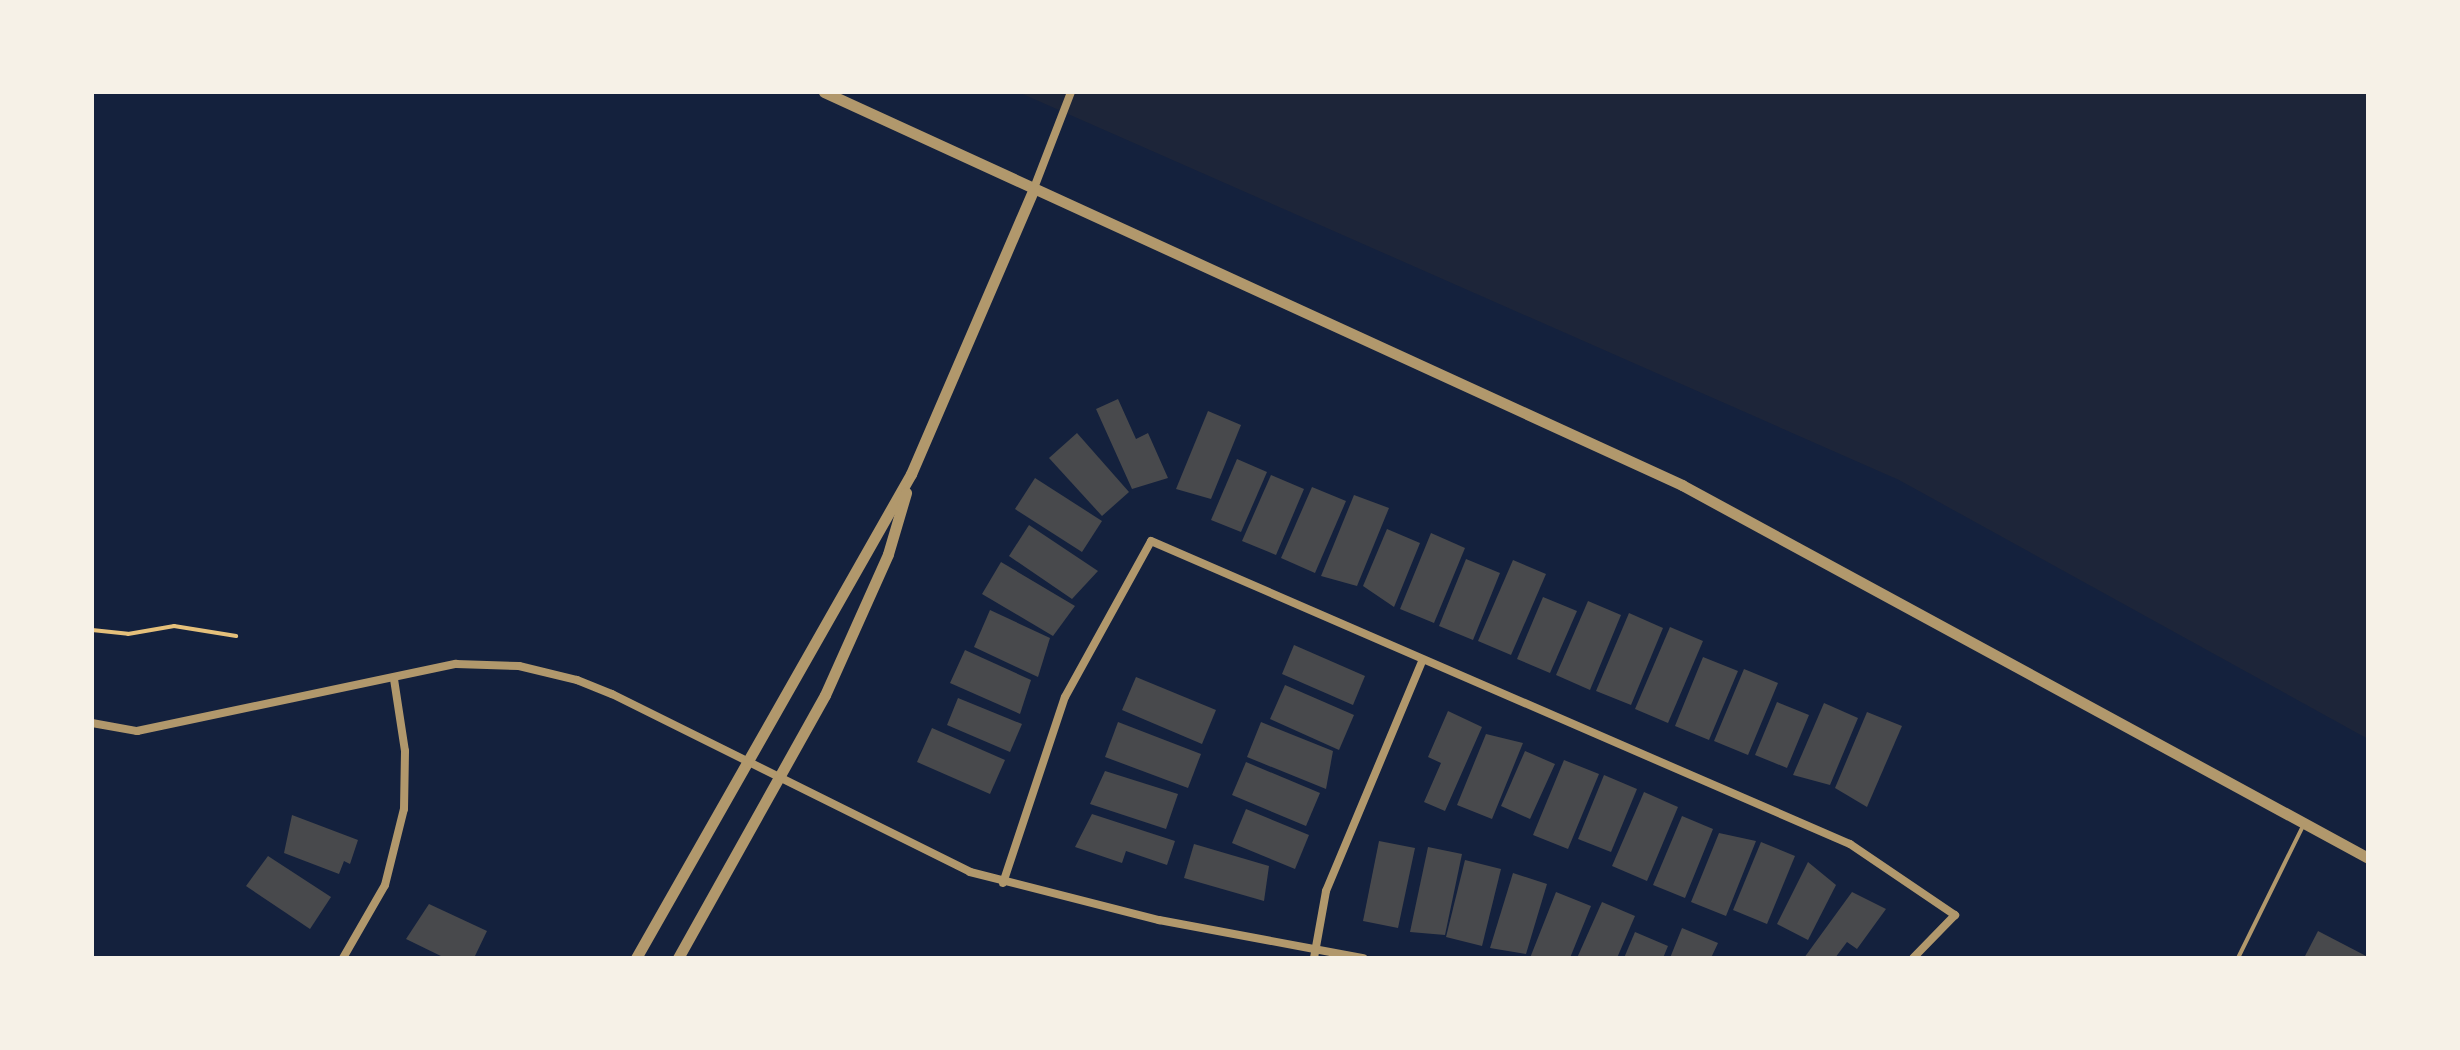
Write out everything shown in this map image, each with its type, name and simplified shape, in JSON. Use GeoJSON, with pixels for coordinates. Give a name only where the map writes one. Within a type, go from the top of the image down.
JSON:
{"type":"FeatureCollection","features":[{"type":"Feature","properties":{"kind":"street"},"geometry":{"type":"LineString","coordinates":[[824,92],[1682,485],[2368,858]]}},
{"type":"Feature","properties":{"kind":"street"},"geometry":{"type":"LineString","coordinates":[[636,958],[911,474],[1034,188],[1071,92]]}},
{"type":"Feature","properties":{"kind":"street"},"geometry":{"type":"LineString","coordinates":[[678,958],[780,780],[888,554],[911,474]]}},
{"type":"Feature","properties":{"kind":"street"},"geometry":{"type":"LineString","coordinates":[[1003,883],[1065,697],[1151,541],[1850,844],[1955,915],[1913,958]]}},
{"type":"Feature","properties":{"kind":"street"},"geometry":{"type":"LineString","coordinates":[[1314,954],[1326,891],[1422,661]]}},
{"type":"Feature","properties":{"kind":"street"},"geometry":{"type":"LineString","coordinates":[[92,723],[137,731],[456,664],[519,666],[565,677],[1003,883],[1314,954],[1363,958]]}},
{"type":"Feature","properties":{"kind":"street"},"geometry":{"type":"LineString","coordinates":[[343,958],[385,885],[400,835],[405,751],[394,679]]}},
{"type":"Feature","properties":{"kind":"lane"},"geometry":{"type":"LineString","coordinates":[[2238,958],[2304,824]]}},
{"type":"Feature","properties":{"kind":"path"},"geometry":{"type":"LineString","coordinates":[[92,630],[128,634],[174,626],[236,636]]}},
{"type":"Feature","properties":{"kind":"shaded area"},"geometry":{"type":"Polygon","coordinates":[[[1018,92],[2368,92],[2368,739],[1899,480],[1018,92]]]}},
{"type":"Feature","properties":{"kind":"building"},"geometry":{"type":"Polygon","coordinates":[[[1118,399],[1136,439],[1148,433],[1168,478],[1132,489],[1096,409],[1118,399]]]}},
{"type":"Feature","properties":{"kind":"building"},"geometry":{"type":"Polygon","coordinates":[[[1208,411],[1241,425],[1211,499],[1176,489],[1208,411]]]}},
{"type":"Feature","properties":{"kind":"building"},"geometry":{"type":"Polygon","coordinates":[[[1077,433],[1129,492],[1102,516],[1049,458],[1077,433]]]}},
{"type":"Feature","properties":{"kind":"building"},"geometry":{"type":"Polygon","coordinates":[[[1237,459],[1267,472],[1241,532],[1211,520],[1237,459]]]}},
{"type":"Feature","properties":{"kind":"building"},"geometry":{"type":"Polygon","coordinates":[[[1271,475],[1304,489],[1276,555],[1242,541],[1271,475]]]}},
{"type":"Feature","properties":{"kind":"building"},"geometry":{"type":"Polygon","coordinates":[[[1035,478],[1102,521],[1082,552],[1015,509],[1035,478]]]}},
{"type":"Feature","properties":{"kind":"building"},"geometry":{"type":"Polygon","coordinates":[[[1312,487],[1346,501],[1315,573],[1281,558],[1312,487]]]}},
{"type":"Feature","properties":{"kind":"building"},"geometry":{"type":"Polygon","coordinates":[[[1354,495],[1389,508],[1357,586],[1321,576],[1354,495]]]}},
{"type":"Feature","properties":{"kind":"building"},"geometry":{"type":"Polygon","coordinates":[[[1029,525],[1098,571],[1072,599],[1009,556],[1029,525]]]}},
{"type":"Feature","properties":{"kind":"building"},"geometry":{"type":"Polygon","coordinates":[[[1387,529],[1420,543],[1394,607],[1363,586],[1387,529]]]}},
{"type":"Feature","properties":{"kind":"building"},"geometry":{"type":"Polygon","coordinates":[[[1431,533],[1465,548],[1434,623],[1400,609],[1431,533]]]}},
{"type":"Feature","properties":{"kind":"building"},"geometry":{"type":"Polygon","coordinates":[[[1466,559],[1500,573],[1473,640],[1439,626],[1466,559]]]}},
{"type":"Feature","properties":{"kind":"building"},"geometry":{"type":"Polygon","coordinates":[[[1513,560],[1546,574],[1511,655],[1478,641],[1513,560]]]}},
{"type":"Feature","properties":{"kind":"building"},"geometry":{"type":"Polygon","coordinates":[[[1001,562],[1075,606],[1053,636],[982,594],[1001,562]]]}},
{"type":"Feature","properties":{"kind":"building"},"geometry":{"type":"Polygon","coordinates":[[[1543,597],[1577,611],[1550,673],[1517,659],[1543,597]]]}},
{"type":"Feature","properties":{"kind":"building"},"geometry":{"type":"Polygon","coordinates":[[[1588,601],[1621,615],[1590,690],[1556,675],[1588,601]]]}},
{"type":"Feature","properties":{"kind":"building"},"geometry":{"type":"Polygon","coordinates":[[[990,610],[1050,638],[1038,677],[974,647],[990,610]]]}},
{"type":"Feature","properties":{"kind":"building"},"geometry":{"type":"Polygon","coordinates":[[[1629,613],[1663,628],[1631,705],[1596,691],[1629,613]]]}},
{"type":"Feature","properties":{"kind":"building"},"geometry":{"type":"Polygon","coordinates":[[[1670,627],[1703,641],[1668,723],[1635,709],[1670,627]]]}},
{"type":"Feature","properties":{"kind":"building"},"geometry":{"type":"Polygon","coordinates":[[[1294,645],[1365,676],[1353,705],[1282,674],[1294,645]]]}},
{"type":"Feature","properties":{"kind":"building"},"geometry":{"type":"Polygon","coordinates":[[[965,650],[1031,680],[1020,714],[950,683],[965,650]]]}},
{"type":"Feature","properties":{"kind":"building"},"geometry":{"type":"Polygon","coordinates":[[[1703,657],[1738,671],[1709,740],[1675,726],[1703,657]]]}},
{"type":"Feature","properties":{"kind":"building"},"geometry":{"type":"Polygon","coordinates":[[[1744,669],[1778,683],[1748,755],[1714,741],[1744,669]]]}},
{"type":"Feature","properties":{"kind":"building"},"geometry":{"type":"Polygon","coordinates":[[[1136,677],[1216,710],[1202,744],[1122,710],[1136,677]]]}},
{"type":"Feature","properties":{"kind":"building"},"geometry":{"type":"Polygon","coordinates":[[[1285,685],[1354,715],[1339,750],[1270,719],[1285,685]]]}},
{"type":"Feature","properties":{"kind":"building"},"geometry":{"type":"Polygon","coordinates":[[[958,698],[1022,724],[1010,752],[947,725],[958,698]]]}},
{"type":"Feature","properties":{"kind":"building"},"geometry":{"type":"Polygon","coordinates":[[[1777,702],[1809,715],[1787,768],[1755,755],[1777,702]]]}},
{"type":"Feature","properties":{"kind":"building"},"geometry":{"type":"Polygon","coordinates":[[[1824,703],[1858,718],[1830,785],[1793,775],[1824,703]]]}},
{"type":"Feature","properties":{"kind":"building"},"geometry":{"type":"Polygon","coordinates":[[[1448,711],[1482,727],[1445,811],[1424,802],[1441,763],[1428,757],[1448,711]]]}},
{"type":"Feature","properties":{"kind":"building"},"geometry":{"type":"Polygon","coordinates":[[[1867,712],[1902,726],[1867,807],[1835,788],[1867,712]]]}},
{"type":"Feature","properties":{"kind":"building"},"geometry":{"type":"Polygon","coordinates":[[[1118,722],[1201,754],[1188,788],[1105,757],[1118,722]]]}},
{"type":"Feature","properties":{"kind":"building"},"geometry":{"type":"Polygon","coordinates":[[[1261,722],[1333,751],[1326,789],[1247,757],[1261,722]]]}},
{"type":"Feature","properties":{"kind":"building"},"geometry":{"type":"Polygon","coordinates":[[[932,728],[1005,760],[990,794],[917,762],[932,728]]]}},
{"type":"Feature","properties":{"kind":"building"},"geometry":{"type":"Polygon","coordinates":[[[1486,734],[1523,743],[1492,819],[1457,805],[1486,734]]]}},
{"type":"Feature","properties":{"kind":"building"},"geometry":{"type":"Polygon","coordinates":[[[1525,751],[1555,764],[1530,819],[1501,806],[1525,751]]]}},
{"type":"Feature","properties":{"kind":"building"},"geometry":{"type":"Polygon","coordinates":[[[1564,760],[1599,774],[1568,849],[1533,835],[1564,760]]]}},
{"type":"Feature","properties":{"kind":"building"},"geometry":{"type":"Polygon","coordinates":[[[1246,762],[1320,793],[1306,826],[1232,795],[1246,762]]]}},
{"type":"Feature","properties":{"kind":"building"},"geometry":{"type":"Polygon","coordinates":[[[1105,771],[1178,794],[1166,829],[1090,804],[1105,771]]]}},
{"type":"Feature","properties":{"kind":"building"},"geometry":{"type":"Polygon","coordinates":[[[1604,775],[1637,789],[1611,852],[1578,839],[1604,775]]]}},
{"type":"Feature","properties":{"kind":"building"},"geometry":{"type":"Polygon","coordinates":[[[1644,792],[1678,807],[1647,881],[1612,866],[1644,792]]]}},
{"type":"Feature","properties":{"kind":"building"},"geometry":{"type":"Polygon","coordinates":[[[1246,809],[1309,835],[1295,869],[1232,843],[1246,809]]]}},
{"type":"Feature","properties":{"kind":"building"},"geometry":{"type":"Polygon","coordinates":[[[1092,814],[1175,841],[1167,865],[1126,851],[1122,863],[1075,847],[1092,814]]]}},
{"type":"Feature","properties":{"kind":"building"},"geometry":{"type":"Polygon","coordinates":[[[292,815],[358,840],[350,864],[344,861],[339,874],[284,853],[292,815]]]}},
{"type":"Feature","properties":{"kind":"building"},"geometry":{"type":"Polygon","coordinates":[[[1682,816],[1713,829],[1685,898],[1653,885],[1682,816]]]}},
{"type":"Feature","properties":{"kind":"building"},"geometry":{"type":"Polygon","coordinates":[[[1719,833],[1756,841],[1726,916],[1691,902],[1719,833]]]}},
{"type":"Feature","properties":{"kind":"building"},"geometry":{"type":"Polygon","coordinates":[[[1379,841],[1415,848],[1398,928],[1363,921],[1379,841]]]}},
{"type":"Feature","properties":{"kind":"building"},"geometry":{"type":"Polygon","coordinates":[[[1761,842],[1795,856],[1767,924],[1733,910],[1761,842]]]}},
{"type":"Feature","properties":{"kind":"building"},"geometry":{"type":"Polygon","coordinates":[[[1194,844],[1269,866],[1264,901],[1184,878],[1194,844]]]}},
{"type":"Feature","properties":{"kind":"building"},"geometry":{"type":"Polygon","coordinates":[[[1428,847],[1462,854],[1445,935],[1410,932],[1428,847]]]}},
{"type":"Feature","properties":{"kind":"building"},"geometry":{"type":"Polygon","coordinates":[[[268,856],[331,897],[310,929],[246,886],[268,856]]]}},
{"type":"Feature","properties":{"kind":"building"},"geometry":{"type":"Polygon","coordinates":[[[1465,860],[1501,869],[1482,946],[1446,937],[1465,860]]]}},
{"type":"Feature","properties":{"kind":"building"},"geometry":{"type":"Polygon","coordinates":[[[1808,862],[1836,885],[1808,940],[1777,924],[1808,862]]]}},
{"type":"Feature","properties":{"kind":"building"},"geometry":{"type":"Polygon","coordinates":[[[1513,873],[1547,884],[1526,954],[1490,948],[1513,873]]]}},
{"type":"Feature","properties":{"kind":"building"},"geometry":{"type":"Polygon","coordinates":[[[1556,892],[1591,906],[1570,958],[1530,958],[1556,892]]]}},
{"type":"Feature","properties":{"kind":"building"},"geometry":{"type":"Polygon","coordinates":[[[1852,892],[1886,909],[1857,949],[1847,942],[1835,958],[1804,958],[1852,892]]]}},
{"type":"Feature","properties":{"kind":"building"},"geometry":{"type":"Polygon","coordinates":[[[1602,902],[1635,916],[1617,958],[1577,958],[1602,902]]]}},
{"type":"Feature","properties":{"kind":"building"},"geometry":{"type":"Polygon","coordinates":[[[429,904],[487,931],[474,958],[445,958],[406,939],[429,904]]]}},
{"type":"Feature","properties":{"kind":"building"},"geometry":{"type":"Polygon","coordinates":[[[1682,928],[1718,943],[1711,958],[1670,958],[1682,928]]]}},
{"type":"Feature","properties":{"kind":"building"},"geometry":{"type":"Polygon","coordinates":[[[2318,931],[2368,957],[2368,958],[2304,958],[2318,931]]]}},
{"type":"Feature","properties":{"kind":"building"},"geometry":{"type":"Polygon","coordinates":[[[1635,932],[1668,946],[1663,958],[1624,958],[1635,932]]]}}]}
